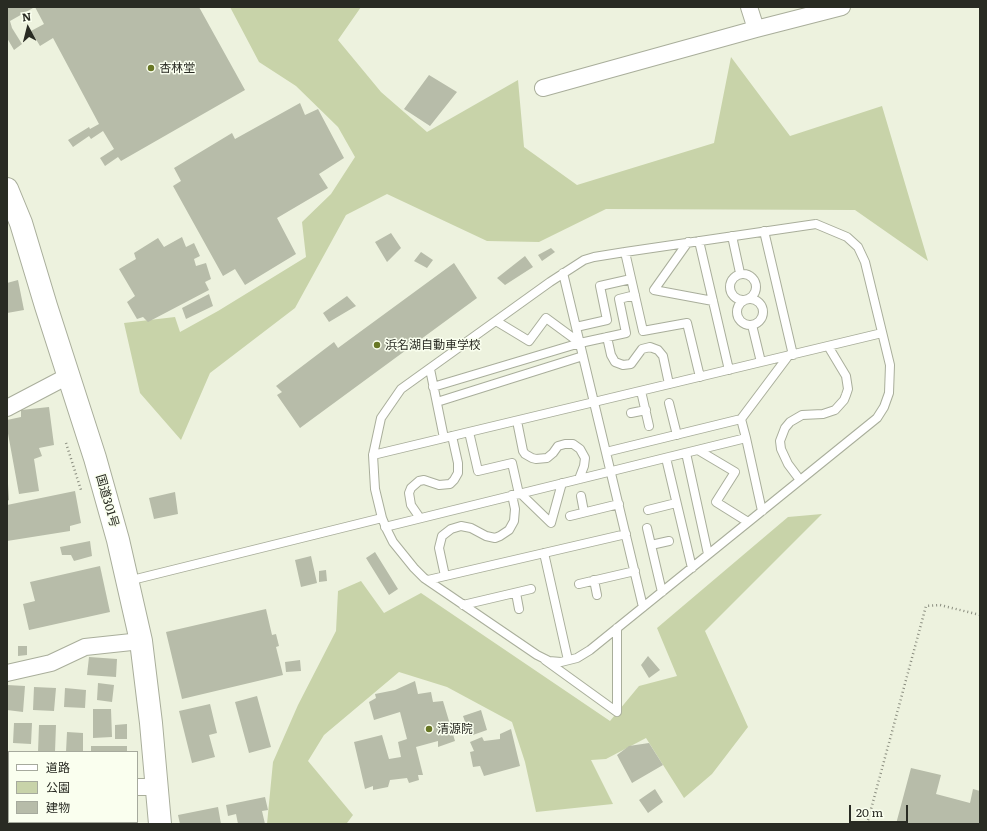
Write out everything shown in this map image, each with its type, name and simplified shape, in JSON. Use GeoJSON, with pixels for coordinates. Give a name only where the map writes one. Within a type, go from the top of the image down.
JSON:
{"type":"FeatureCollection","features":[{"type":"Feature","properties":{"kind":"highway","name":"国道301号"},"geometry":{"type":"LineString","coordinates":[[7,189],[21,223],[95,458],[128,581],[141,641],[147,787],[160,824]]}},
{"type":"Feature","properties":{"kind":"street"},"geometry":{"type":"LineString","coordinates":[[749,7],[756,29]]}},
{"type":"Feature","properties":{"kind":"street"},"geometry":{"type":"LineString","coordinates":[[543,88],[756,29],[842,7]]}},
{"type":"Feature","properties":{"kind":"street"},"geometry":{"type":"LineString","coordinates":[[7,408],[68,376]]}},
{"type":"Feature","properties":{"kind":"street"},"geometry":{"type":"LineString","coordinates":[[7,673],[51,663],[85,648],[141,641]]}},
{"type":"Feature","properties":{"kind":"lane"},"geometry":{"type":"LineString","coordinates":[[537,655],[549,661],[561,662],[577,658],[590,650],[617,628],[643,607],[692,568],[708,554],[877,418],[884,407],[889,393],[890,365],[865,262],[858,247],[847,237],[816,224],[688,242],[594,257],[584,260],[401,389],[380,418],[373,455],[375,489],[385,527],[403,555],[414,568],[428,580],[617,712],[617,628]]}},
{"type":"Feature","properties":{"kind":"lane"},"geometry":{"type":"LineString","coordinates":[[606,452],[741,420],[791,355],[764,231]]}},
{"type":"Feature","properties":{"kind":"lane"},"geometry":{"type":"LineString","coordinates":[[732,236],[740,274]]}},
{"type":"Feature","properties":{"kind":"lane"},"geometry":{"type":"LineString","coordinates":[[699,241],[730,370]]}},
{"type":"Feature","properties":{"kind":"lane"},"geometry":{"type":"LineString","coordinates":[[688,242],[654,290],[713,301]]}},
{"type":"Feature","properties":{"kind":"lane"},"geometry":{"type":"LineString","coordinates":[[625,252],[644,331],[687,323],[700,377]]}},
{"type":"Feature","properties":{"kind":"lane"},"geometry":{"type":"LineString","coordinates":[[564,273],[643,607]]}},
{"type":"Feature","properties":{"kind":"lane"},"geometry":{"type":"LineString","coordinates":[[740,274],[736,275],[731,281],[730,290],[732,294],[738,299],[747,300],[758,302],[762,309],[759,321],[752,325],[744,324],[740,321],[737,313],[740,305],[747,300],[754,295],[756,290],[756,281],[750,275],[740,274]]}},
{"type":"Feature","properties":{"kind":"lane"},"geometry":{"type":"LineString","coordinates":[[576,326],[607,320],[600,286],[631,279]]}},
{"type":"Feature","properties":{"kind":"lane"},"geometry":{"type":"LineString","coordinates":[[433,387],[580,343],[626,333],[619,299],[635,295]]}},
{"type":"Feature","properties":{"kind":"lane"},"geometry":{"type":"LineString","coordinates":[[496,321],[529,341],[546,318],[580,343]]}},
{"type":"Feature","properties":{"kind":"lane"},"geometry":{"type":"LineString","coordinates":[[752,325],[761,362]]}},
{"type":"Feature","properties":{"kind":"lane"},"geometry":{"type":"LineString","coordinates":[[373,455],[882,333]]}},
{"type":"Feature","properties":{"kind":"lane"},"geometry":{"type":"LineString","coordinates":[[607,337],[613,359],[623,365],[631,364],[642,349],[650,347],[658,350],[662,356],[669,384]]}},
{"type":"Feature","properties":{"kind":"lane"},"geometry":{"type":"LineString","coordinates":[[800,480],[788,464],[781,449],[780,441],[785,428],[790,422],[802,415],[823,414],[835,410],[844,400],[848,389],[846,376],[828,346]]}},
{"type":"Feature","properties":{"kind":"lane"},"geometry":{"type":"LineString","coordinates":[[437,402],[583,356]]}},
{"type":"Feature","properties":{"kind":"lane"},"geometry":{"type":"LineString","coordinates":[[420,518],[411,505],[409,493],[411,488],[419,481],[424,480],[439,485],[450,484],[458,473],[458,462],[437,402],[430,369]]}},
{"type":"Feature","properties":{"kind":"lane"},"geometry":{"type":"LineString","coordinates":[[641,391],[649,426]]}},
{"type":"Feature","properties":{"kind":"lane"},"geometry":{"type":"LineString","coordinates":[[669,403],[677,435]]}},
{"type":"Feature","properties":{"kind":"lane"},"geometry":{"type":"LineString","coordinates":[[631,413],[646,410]]}},
{"type":"Feature","properties":{"kind":"lane"},"geometry":{"type":"LineString","coordinates":[[516,420],[523,451],[532,458],[547,458],[558,446],[566,444],[573,444],[580,449],[585,458],[584,466],[579,479]]}},
{"type":"Feature","properties":{"kind":"lane"},"geometry":{"type":"LineString","coordinates":[[741,420],[762,511]]}},
{"type":"Feature","properties":{"kind":"lane"},"geometry":{"type":"LineString","coordinates":[[445,576],[439,548],[442,536],[451,529],[461,526],[471,528],[486,536],[495,538],[509,530],[514,521],[517,494],[512,463],[478,471],[469,432]]}},
{"type":"Feature","properties":{"kind":"lane"},"geometry":{"type":"LineString","coordinates":[[385,527],[746,438]]}},
{"type":"Feature","properties":{"kind":"lane"},"geometry":{"type":"LineString","coordinates":[[698,450],[735,472],[716,502],[748,522]]}},
{"type":"Feature","properties":{"kind":"lane"},"geometry":{"type":"LineString","coordinates":[[686,453],[708,554]]}},
{"type":"Feature","properties":{"kind":"lane"},"geometry":{"type":"LineString","coordinates":[[666,458],[692,568]]}},
{"type":"Feature","properties":{"kind":"lane"},"geometry":{"type":"LineString","coordinates":[[517,494],[551,523],[562,483]]}},
{"type":"Feature","properties":{"kind":"lane"},"geometry":{"type":"LineString","coordinates":[[581,496],[584,512]]}},
{"type":"Feature","properties":{"kind":"lane"},"geometry":{"type":"LineString","coordinates":[[648,510],[676,503]]}},
{"type":"Feature","properties":{"kind":"lane"},"geometry":{"type":"LineString","coordinates":[[570,516],[619,504]]}},
{"type":"Feature","properties":{"kind":"lane"},"geometry":{"type":"LineString","coordinates":[[128,581],[382,518]]}},
{"type":"Feature","properties":{"kind":"lane"},"geometry":{"type":"LineString","coordinates":[[647,528],[662,592]]}},
{"type":"Feature","properties":{"kind":"lane"},"geometry":{"type":"LineString","coordinates":[[428,580],[626,534]]}},
{"type":"Feature","properties":{"kind":"lane"},"geometry":{"type":"LineString","coordinates":[[652,545],[669,541]]}},
{"type":"Feature","properties":{"kind":"lane"},"geometry":{"type":"LineString","coordinates":[[544,553],[568,660]]}},
{"type":"Feature","properties":{"kind":"lane"},"geometry":{"type":"LineString","coordinates":[[579,584],[635,571]]}},
{"type":"Feature","properties":{"kind":"lane"},"geometry":{"type":"LineString","coordinates":[[594,580],[597,595]]}},
{"type":"Feature","properties":{"kind":"lane"},"geometry":{"type":"LineString","coordinates":[[464,605],[531,589]]}},
{"type":"Feature","properties":{"kind":"lane"},"geometry":{"type":"LineString","coordinates":[[516,593],[519,609]]}},
{"type":"Feature","properties":{"kind":"path"},"geometry":{"type":"LineString","coordinates":[[867,824],[926,606],[940,605],[980,615]]}},
{"type":"Feature","properties":{"kind":"green space"},"geometry":{"type":"Polygon","coordinates":[[[230,7],[361,7],[338,40],[381,92],[427,132],[518,80],[524,147],[577,185],[714,143],[731,57],[790,136],[882,106],[928,261],[855,210],[606,209],[539,242],[487,241],[387,194],[346,215],[295,308],[210,373],[181,440],[140,393],[124,323],[175,317],[180,332],[218,311],[306,257],[302,222],[331,194],[355,157],[338,127],[296,86],[259,62],[230,7]]]}},
{"type":"Feature","properties":{"kind":"green space"},"geometry":{"type":"Polygon","coordinates":[[[822,514],[705,631],[748,727],[712,774],[684,798],[646,738],[606,759],[591,760],[613,804],[536,812],[525,762],[512,722],[447,687],[399,672],[324,735],[308,761],[353,815],[347,823],[267,824],[273,762],[298,705],[336,631],[338,591],[361,581],[384,613],[421,593],[610,721],[639,686],[677,676],[657,628],[788,517],[822,514]]]}},
{"type":"Feature","properties":{"kind":"building"},"geometry":{"type":"Polygon","coordinates":[[[7,7],[33,8],[10,21],[12,28],[22,44],[14,50],[7,38],[7,7]]]}},
{"type":"Feature","properties":{"kind":"building","name":"杏林堂"},"geometry":{"type":"Polygon","coordinates":[[[35,7],[199,7],[245,90],[121,161],[118,157],[105,166],[100,158],[114,149],[103,131],[91,139],[89,136],[73,147],[68,140],[89,127],[90,129],[99,124],[53,38],[40,46],[31,31],[44,24],[35,7]]]}},
{"type":"Feature","properties":{"kind":"building"},"geometry":{"type":"Polygon","coordinates":[[[429,75],[457,92],[430,126],[404,109],[429,75]]]}},
{"type":"Feature","properties":{"kind":"building"},"geometry":{"type":"Polygon","coordinates":[[[300,103],[305,115],[318,109],[344,158],[319,174],[328,188],[277,218],[296,254],[245,285],[235,269],[223,276],[173,186],[181,181],[174,168],[232,133],[235,139],[300,103]]]}},
{"type":"Feature","properties":{"kind":"building"},"geometry":{"type":"Polygon","coordinates":[[[391,233],[401,248],[387,262],[375,242],[391,233]]]}},
{"type":"Feature","properties":{"kind":"building"},"geometry":{"type":"Polygon","coordinates":[[[182,237],[186,247],[194,243],[200,256],[194,259],[196,266],[206,263],[211,279],[205,282],[209,290],[148,322],[143,317],[137,319],[127,302],[135,296],[119,269],[136,259],[134,253],[158,238],[164,247],[182,237]]]}},
{"type":"Feature","properties":{"kind":"building"},"geometry":{"type":"Polygon","coordinates":[[[551,248],[555,252],[542,261],[538,255],[551,248]]]}},
{"type":"Feature","properties":{"kind":"building"},"geometry":{"type":"Polygon","coordinates":[[[421,252],[433,260],[427,268],[414,261],[421,252]]]}},
{"type":"Feature","properties":{"kind":"building"},"geometry":{"type":"Polygon","coordinates":[[[525,256],[533,267],[505,285],[497,278],[525,256]]]}},
{"type":"Feature","properties":{"kind":"building","name":"浜名湖自動車学校"},"geometry":{"type":"Polygon","coordinates":[[[454,263],[477,298],[300,428],[277,395],[282,392],[276,386],[334,342],[338,348],[454,263]]]}},
{"type":"Feature","properties":{"kind":"building"},"geometry":{"type":"Polygon","coordinates":[[[18,280],[24,310],[7,313],[7,283],[18,280]]]}},
{"type":"Feature","properties":{"kind":"building"},"geometry":{"type":"Polygon","coordinates":[[[209,294],[213,306],[186,319],[182,308],[209,294]]]}},
{"type":"Feature","properties":{"kind":"building"},"geometry":{"type":"Polygon","coordinates":[[[347,296],[356,306],[329,322],[323,313],[347,296]]]}},
{"type":"Feature","properties":{"kind":"building"},"geometry":{"type":"Polygon","coordinates":[[[49,407],[54,445],[39,448],[42,456],[34,459],[39,491],[19,494],[7,428],[7,420],[21,417],[21,410],[49,407]]]}},
{"type":"Feature","properties":{"kind":"building"},"geometry":{"type":"Polygon","coordinates":[[[8,484],[9,500],[7,501],[7,485],[8,484]]]}},
{"type":"Feature","properties":{"kind":"building"},"geometry":{"type":"Polygon","coordinates":[[[75,491],[81,523],[70,526],[70,531],[7,541],[7,505],[75,491]]]}},
{"type":"Feature","properties":{"kind":"building"},"geometry":{"type":"Polygon","coordinates":[[[175,492],[178,514],[154,519],[149,498],[175,492]]]}},
{"type":"Feature","properties":{"kind":"building"},"geometry":{"type":"Polygon","coordinates":[[[90,541],[92,556],[74,561],[71,555],[62,555],[60,547],[90,541]]]}},
{"type":"Feature","properties":{"kind":"building"},"geometry":{"type":"Polygon","coordinates":[[[375,552],[398,589],[389,595],[366,558],[375,552]]]}},
{"type":"Feature","properties":{"kind":"building"},"geometry":{"type":"Polygon","coordinates":[[[311,556],[317,583],[301,587],[295,560],[311,556]]]}},
{"type":"Feature","properties":{"kind":"building"},"geometry":{"type":"Polygon","coordinates":[[[100,566],[110,612],[29,630],[23,604],[35,601],[30,582],[100,566]]]}},
{"type":"Feature","properties":{"kind":"building"},"geometry":{"type":"Polygon","coordinates":[[[326,570],[327,581],[319,582],[319,571],[326,570]]]}},
{"type":"Feature","properties":{"kind":"building"},"geometry":{"type":"Polygon","coordinates":[[[266,609],[272,635],[276,634],[279,646],[276,647],[283,675],[182,699],[166,632],[266,609]]]}},
{"type":"Feature","properties":{"kind":"building"},"geometry":{"type":"Polygon","coordinates":[[[18,646],[27,646],[27,655],[18,656],[18,646]]]}},
{"type":"Feature","properties":{"kind":"building"},"geometry":{"type":"Polygon","coordinates":[[[648,656],[660,670],[649,678],[641,665],[648,656]]]}},
{"type":"Feature","properties":{"kind":"building"},"geometry":{"type":"Polygon","coordinates":[[[89,657],[117,659],[116,677],[87,675],[89,657]]]}},
{"type":"Feature","properties":{"kind":"building"},"geometry":{"type":"Polygon","coordinates":[[[300,660],[301,671],[286,672],[285,662],[300,660]]]}},
{"type":"Feature","properties":{"kind":"building"},"geometry":{"type":"Polygon","coordinates":[[[415,681],[418,694],[431,692],[433,702],[443,701],[455,741],[438,747],[438,741],[416,747],[423,775],[418,775],[419,780],[409,783],[407,778],[390,780],[388,787],[373,790],[373,786],[365,789],[354,742],[382,735],[389,759],[401,757],[398,742],[407,739],[400,712],[374,720],[369,702],[376,698],[375,694],[395,690],[415,681]]]}},
{"type":"Feature","properties":{"kind":"building"},"geometry":{"type":"Polygon","coordinates":[[[98,683],[114,685],[112,702],[97,700],[98,683]]]}},
{"type":"Feature","properties":{"kind":"building"},"geometry":{"type":"Polygon","coordinates":[[[7,685],[25,686],[23,712],[7,710],[7,685]]]}},
{"type":"Feature","properties":{"kind":"building"},"geometry":{"type":"Polygon","coordinates":[[[34,687],[56,688],[54,711],[33,710],[34,687]]]}},
{"type":"Feature","properties":{"kind":"building"},"geometry":{"type":"Polygon","coordinates":[[[65,688],[86,690],[85,708],[64,707],[65,688]]]}},
{"type":"Feature","properties":{"kind":"building"},"geometry":{"type":"Polygon","coordinates":[[[257,696],[271,747],[249,753],[235,702],[257,696]]]}},
{"type":"Feature","properties":{"kind":"building"},"geometry":{"type":"Polygon","coordinates":[[[210,704],[217,733],[209,735],[215,757],[192,763],[179,711],[210,704]]]}},
{"type":"Feature","properties":{"kind":"building"},"geometry":{"type":"Polygon","coordinates":[[[93,709],[111,709],[112,737],[93,738],[93,709]]]}},
{"type":"Feature","properties":{"kind":"building"},"geometry":{"type":"Polygon","coordinates":[[[481,710],[487,730],[470,736],[463,716],[481,710]]]}},
{"type":"Feature","properties":{"kind":"building"},"geometry":{"type":"Polygon","coordinates":[[[14,723],[32,723],[31,744],[13,743],[14,723]]]}},
{"type":"Feature","properties":{"kind":"building"},"geometry":{"type":"Polygon","coordinates":[[[127,724],[127,739],[115,739],[115,725],[127,724]]]}},
{"type":"Feature","properties":{"kind":"building"},"geometry":{"type":"Polygon","coordinates":[[[39,725],[56,725],[55,751],[38,751],[39,725]]]}},
{"type":"Feature","properties":{"kind":"building"},"geometry":{"type":"Polygon","coordinates":[[[511,729],[520,766],[484,776],[480,766],[473,767],[470,752],[474,751],[470,742],[482,737],[484,741],[500,739],[500,734],[511,729]]]}},
{"type":"Feature","properties":{"kind":"building"},"geometry":{"type":"Polygon","coordinates":[[[67,732],[83,733],[83,751],[66,751],[67,732]]]}},
{"type":"Feature","properties":{"kind":"building"},"geometry":{"type":"Polygon","coordinates":[[[649,743],[663,765],[632,783],[617,755],[629,746],[649,743]]]}},
{"type":"Feature","properties":{"kind":"building"},"geometry":{"type":"Polygon","coordinates":[[[91,746],[127,746],[127,751],[91,751],[91,746]]]}},
{"type":"Feature","properties":{"kind":"building"},"geometry":{"type":"Polygon","coordinates":[[[911,768],[941,775],[936,794],[970,803],[973,789],[980,791],[980,824],[896,824],[911,768]]]}},
{"type":"Feature","properties":{"kind":"building"},"geometry":{"type":"Polygon","coordinates":[[[655,789],[663,802],[648,813],[639,800],[655,789]]]}},
{"type":"Feature","properties":{"kind":"building"},"geometry":{"type":"Polygon","coordinates":[[[265,797],[268,810],[262,811],[265,824],[238,824],[236,814],[228,816],[226,805],[265,797]]]}},
{"type":"Feature","properties":{"kind":"building"},"geometry":{"type":"Polygon","coordinates":[[[218,807],[221,824],[180,824],[178,815],[218,807]]]}},
{"type":"Feature","properties":{"kind":"building"},"geometry":{"type":"Polygon","coordinates":[[[103,823],[128,823],[128,824],[103,823]]]}},
{"type":"Feature","properties":{"kind":"place","name":"杏林堂"},"geometry":{"type":"Point","coordinates":[151,68]}},
{"type":"Feature","properties":{"kind":"place","name":"浜名湖自動車学校"},"geometry":{"type":"Point","coordinates":[377,345]}},
{"type":"Feature","properties":{"kind":"place","name":"清源院"},"geometry":{"type":"Point","coordinates":[429,729]}}]}
